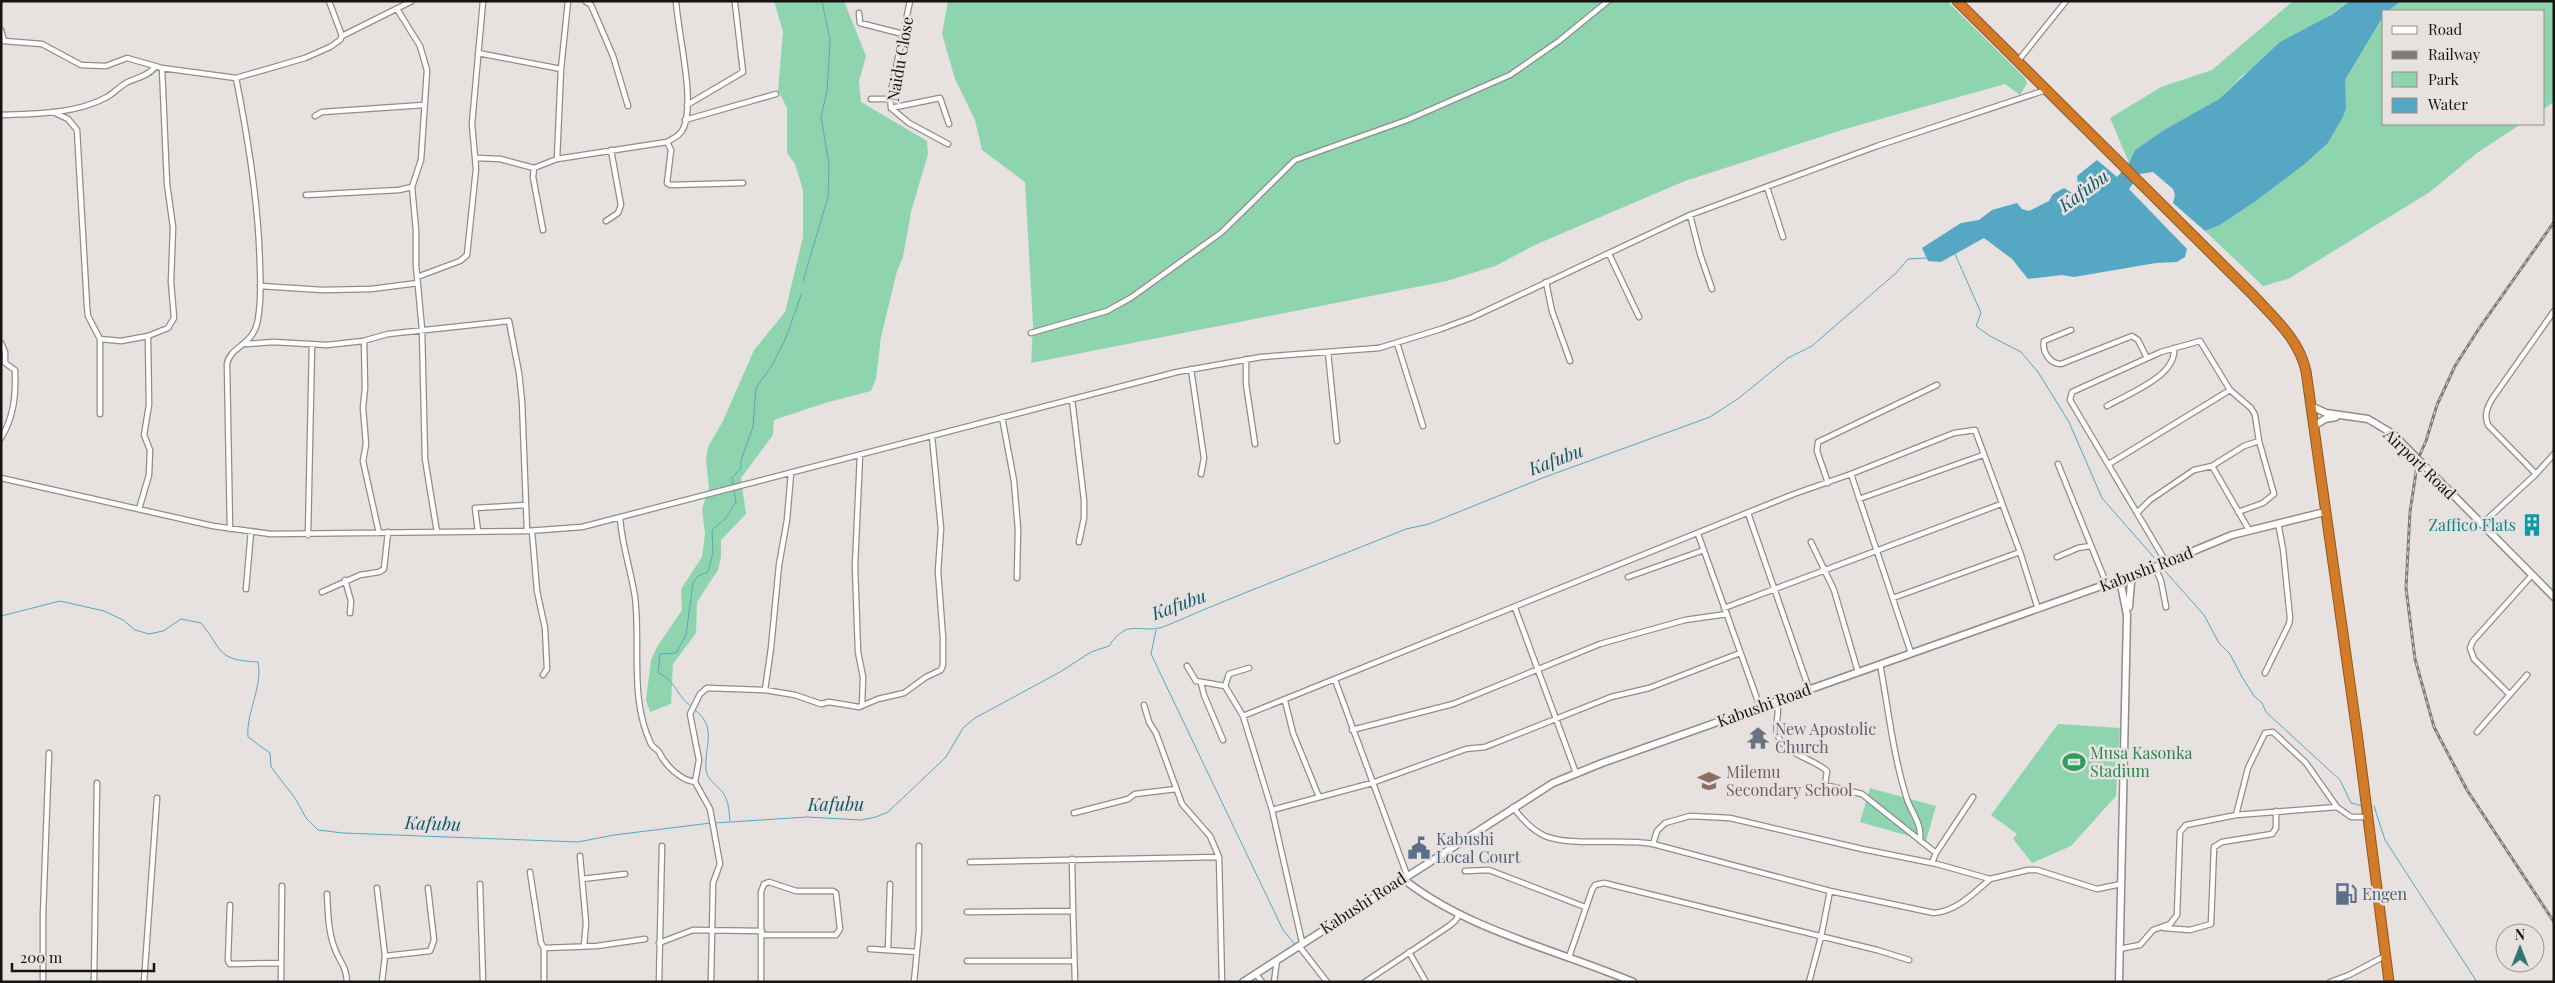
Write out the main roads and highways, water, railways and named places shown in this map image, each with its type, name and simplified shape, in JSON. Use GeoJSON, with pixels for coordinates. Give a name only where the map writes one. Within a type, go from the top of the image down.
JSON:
{"type":"FeatureCollection","features":[{"type":"Feature","properties":{"kind":"highway"},"geometry":{"type":"LineString","coordinates":[[1957,1],[2122,168],[2252,295],[2298,345],[2305,364],[2314,426],[2358,740],[2366,817],[2389,982]]}},
{"type":"Feature","properties":{"kind":"main road","name":"Airport Road"},"geometry":{"type":"LineString","coordinates":[[2311,406],[2321,412],[2373,421],[2393,434],[2554,597]]}},
{"type":"Feature","properties":{"kind":"main road"},"geometry":{"type":"LineString","coordinates":[[2314,426],[2325,419],[2344,415]]}},
{"type":"Feature","properties":{"kind":"main road","name":"Kabushi Road"},"geometry":{"type":"LineString","coordinates":[[1243,982],[1513,807],[1553,783],[1576,773],[2155,568],[2249,530],[2325,512]]}},
{"type":"Feature","properties":{"kind":"main road"},"geometry":{"type":"LineString","coordinates":[[2119,982],[2127,615],[2131,582],[2136,574]]}},
{"type":"Feature","properties":{"kind":"main road"},"geometry":{"type":"LineString","coordinates":[[2120,580],[2127,615]]}},
{"type":"Feature","properties":{"kind":"main road"},"geometry":{"type":"LineString","coordinates":[[1404,876],[1431,899],[1460,914],[1633,982]]}},
{"type":"Feature","properties":{"kind":"water"},"geometry":{"type":"Polygon","coordinates":[[[2350,1],[2401,1],[2389,10],[2382,10],[2382,18],[2345,80],[2346,108],[2343,117],[2328,143],[2306,163],[2256,201],[2220,225],[2205,231],[2173,203],[2175,195],[2173,189],[2153,172],[2140,174],[2129,189],[2187,249],[2185,257],[2177,262],[2156,263],[2074,277],[2062,275],[2028,279],[2012,259],[1984,238],[1941,262],[1928,261],[1922,248],[1961,223],[1979,220],[1992,210],[2017,203],[2022,209],[2029,211],[2049,201],[2053,194],[2064,188],[2072,193],[2079,194],[2077,176],[2097,160],[2117,177],[2129,163],[2135,150],[2164,130],[2219,99],[2280,42],[2331,15],[2350,1]]]}},
{"type":"Feature","properties":{"kind":"waterway"},"geometry":{"type":"LineString","coordinates":[[803,281],[828,197],[829,165],[821,117],[827,91],[830,40],[822,1]]}},
{"type":"Feature","properties":{"kind":"waterway"},"geometry":{"type":"LineString","coordinates":[[1955,254],[1981,313],[1976,326],[1990,336],[2021,352],[2038,372],[2069,422],[2102,498],[2158,562]]}},
{"type":"Feature","properties":{"kind":"waterway","name":"Kafubu"},"geometry":{"type":"LineString","coordinates":[[715,823],[807,817],[861,820],[888,812],[946,757],[963,728],[975,718],[1060,672],[1091,652],[1109,646],[1123,631],[1136,628],[1159,628],[1168,625],[1406,529],[1429,524],[1545,477],[1710,417],[1739,398],[1788,358],[1812,346],[1896,273],[1908,259],[1926,258]]}},
{"type":"Feature","properties":{"kind":"waterway"},"geometry":{"type":"LineString","coordinates":[[733,484],[732,478],[741,468],[741,460],[753,427],[756,388],[771,367],[785,340],[801,295]]}},
{"type":"Feature","properties":{"kind":"waterway"},"geometry":{"type":"LineString","coordinates":[[690,705],[673,684],[658,673],[660,654],[676,653],[686,635],[693,583],[698,576],[708,572],[713,553],[712,530],[726,518],[736,502],[734,491]]}},
{"type":"Feature","properties":{"kind":"waterway"},"geometry":{"type":"LineString","coordinates":[[2165,571],[2204,615],[2219,643],[2230,654],[2242,677],[2254,696],[2262,703],[2266,712],[2340,780],[2351,803],[2363,806]]}},
{"type":"Feature","properties":{"kind":"waterway","name":"Kafubu"},"geometry":{"type":"LineString","coordinates":[[1,616],[60,601],[104,611],[123,620],[135,630],[149,634],[163,631],[181,619],[201,623],[222,652],[235,659],[258,662],[257,690],[249,718],[248,737],[270,753],[271,767],[295,798],[306,818],[318,830],[343,833],[578,842],[614,835],[711,823]]}},
{"type":"Feature","properties":{"kind":"waterway"},"geometry":{"type":"LineString","coordinates":[[1156,630],[1151,654],[1283,930],[1296,946]]}},
{"type":"Feature","properties":{"kind":"waterway"},"geometry":{"type":"LineString","coordinates":[[695,710],[706,723],[708,730],[707,774],[726,798],[730,821]]}},
{"type":"Feature","properties":{"kind":"waterway"},"geometry":{"type":"LineString","coordinates":[[2374,806],[2385,840],[2477,982]]}},
{"type":"Feature","properties":{"kind":"waterway"},"geometry":{"type":"LineString","coordinates":[[1298,949],[1310,964]]}},
{"type":"Feature","properties":{"kind":"railway"},"geometry":{"type":"LineString","coordinates":[[2554,222],[2478,330],[2455,366],[2437,405],[2426,441],[2418,459],[2410,512],[2406,588],[2415,659],[2434,727],[2467,790],[2554,922]]}},
{"type":"Feature","properties":{"kind":"place","name":"Zaffico Flats"},"geometry":{"type":"Point","coordinates":[2532,525]}},
{"type":"Feature","properties":{"kind":"place","name":"New Apostolic Church"},"geometry":{"type":"Point","coordinates":[1758,738]}},
{"type":"Feature","properties":{"kind":"place","name":"Musa Kasonka Stadium"},"geometry":{"type":"Point","coordinates":[2074,762]}},
{"type":"Feature","properties":{"kind":"place","name":"Milemu Secondary School"},"geometry":{"type":"Point","coordinates":[1709,781]}},
{"type":"Feature","properties":{"kind":"place","name":"Kabushi Local Court"},"geometry":{"type":"Point","coordinates":[1419,848]}},
{"type":"Feature","properties":{"kind":"place","name":"Engen"},"geometry":{"type":"Point","coordinates":[2346,894]}}]}
